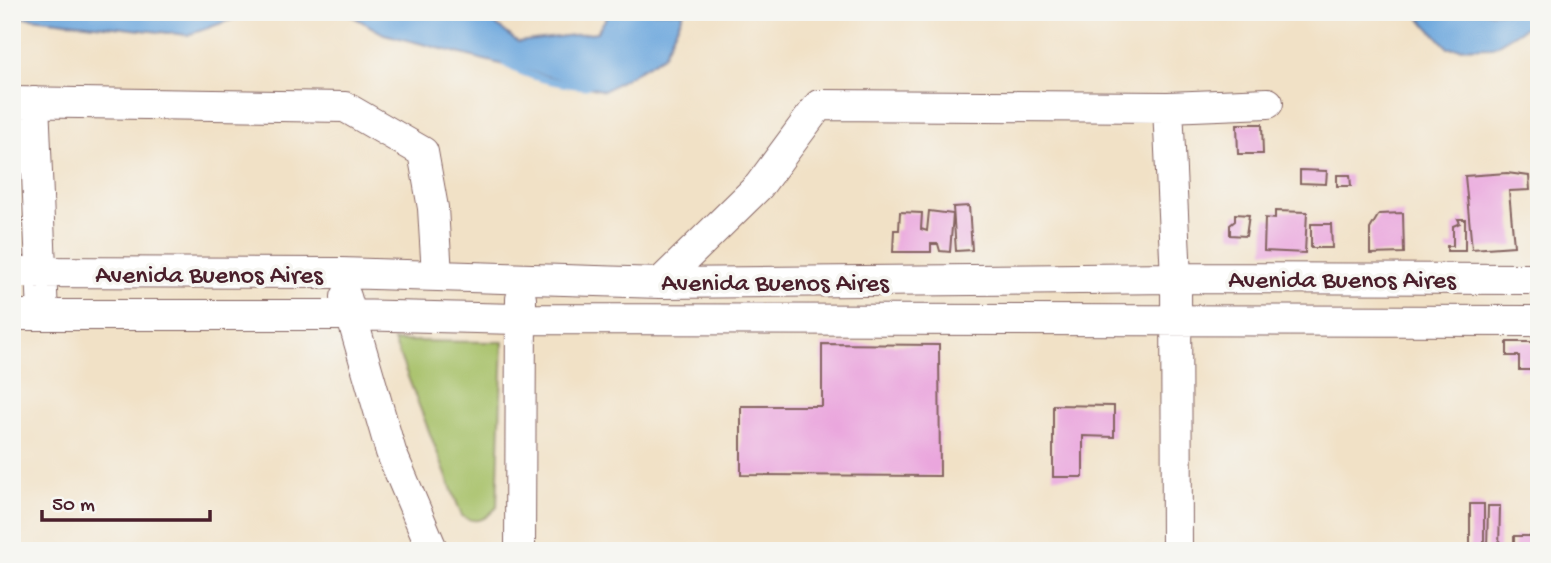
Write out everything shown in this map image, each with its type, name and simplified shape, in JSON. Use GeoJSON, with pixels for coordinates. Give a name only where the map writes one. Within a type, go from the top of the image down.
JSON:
{"type":"FeatureCollection","features":[{"type":"Feature","properties":{"kind":"street"},"geometry":{"type":"LineString","coordinates":[[43,315],[26,272],[23,102],[345,107],[423,152],[433,208],[437,275]]}},
{"type":"Feature","properties":{"kind":"street"},"geometry":{"type":"LineString","coordinates":[[660,282],[759,186],[818,105],[1168,107],[1268,103]]}},
{"type":"Feature","properties":{"kind":"street"},"geometry":{"type":"LineString","coordinates":[[1168,107],[1176,278],[1177,551]]}},
{"type":"Feature","properties":{"kind":"street","name":"Avenida Buenos Aires"},"geometry":{"type":"LineString","coordinates":[[26,272],[341,273],[660,282],[1176,278],[1539,279]]}},
{"type":"Feature","properties":{"kind":"street"},"geometry":{"type":"LineString","coordinates":[[341,273],[350,315],[391,452],[433,551]]}},
{"type":"Feature","properties":{"kind":"street"},"geometry":{"type":"LineString","coordinates":[[520,551],[521,278]]}},
{"type":"Feature","properties":{"kind":"street","name":"Avenida Buenos Aires"},"geometry":{"type":"LineString","coordinates":[[12,315],[1539,321]]}},
{"type":"Feature","properties":{"kind":"green space"},"geometry":{"type":"Polygon","coordinates":[[[394,341],[503,342],[497,507],[489,515],[477,520],[462,516],[394,341]]]}},
{"type":"Feature","properties":{"kind":"water"},"geometry":{"type":"Polygon","coordinates":[[[12,12],[253,12],[188,35],[12,16],[12,12]]]}},
{"type":"Feature","properties":{"kind":"water"},"geometry":{"type":"Polygon","coordinates":[[[345,12],[480,12],[518,42],[597,32],[610,12],[684,12],[663,56],[604,91],[384,34],[345,12]]]}},
{"type":"Feature","properties":{"kind":"water"},"geometry":{"type":"Polygon","coordinates":[[[1414,12],[1539,12],[1539,19],[1493,47],[1448,48],[1414,12]]]}},
{"type":"Feature","properties":{"kind":"building"},"geometry":{"type":"Polygon","coordinates":[[[1237,124],[1262,124],[1263,154],[1238,154],[1237,124]]]}},
{"type":"Feature","properties":{"kind":"building"},"geometry":{"type":"Polygon","coordinates":[[[1300,170],[1327,171],[1326,184],[1300,183],[1300,170]]]}},
{"type":"Feature","properties":{"kind":"building"},"geometry":{"type":"Polygon","coordinates":[[[1507,173],[1529,176],[1530,190],[1509,191],[1514,246],[1472,249],[1465,176],[1507,173]]]}},
{"type":"Feature","properties":{"kind":"building"},"geometry":{"type":"Polygon","coordinates":[[[1337,175],[1350,175],[1351,186],[1337,186],[1337,175]]]}},
{"type":"Feature","properties":{"kind":"building"},"geometry":{"type":"Polygon","coordinates":[[[969,206],[972,250],[956,251],[953,207],[969,206]]]}},
{"type":"Feature","properties":{"kind":"building"},"geometry":{"type":"Polygon","coordinates":[[[929,211],[953,214],[950,252],[940,251],[938,244],[931,244],[931,252],[893,252],[894,230],[899,230],[900,212],[922,213],[921,229],[927,231],[929,211]]]}},
{"type":"Feature","properties":{"kind":"building"},"geometry":{"type":"Polygon","coordinates":[[[1275,211],[1307,212],[1305,253],[1264,251],[1265,218],[1275,219],[1275,211]]]}},
{"type":"Feature","properties":{"kind":"building"},"geometry":{"type":"Polygon","coordinates":[[[1403,213],[1404,253],[1370,254],[1370,229],[1379,214],[1403,213]]]}},
{"type":"Feature","properties":{"kind":"building"},"geometry":{"type":"Polygon","coordinates":[[[1235,214],[1249,215],[1246,236],[1230,235],[1230,225],[1235,221],[1235,214]]]}},
{"type":"Feature","properties":{"kind":"building"},"geometry":{"type":"Polygon","coordinates":[[[1458,219],[1465,219],[1465,251],[1447,251],[1447,246],[1453,246],[1453,226],[1460,223],[1458,219]]]}},
{"type":"Feature","properties":{"kind":"building"},"geometry":{"type":"Polygon","coordinates":[[[1311,224],[1331,224],[1332,248],[1311,248],[1311,224]]]}},
{"type":"Feature","properties":{"kind":"building"},"geometry":{"type":"Polygon","coordinates":[[[1507,342],[1533,342],[1533,370],[1519,370],[1519,356],[1507,356],[1507,342]]]}},
{"type":"Feature","properties":{"kind":"building"},"geometry":{"type":"Polygon","coordinates":[[[822,344],[939,345],[940,476],[741,475],[741,406],[822,406],[822,344]]]}},
{"type":"Feature","properties":{"kind":"building"},"geometry":{"type":"Polygon","coordinates":[[[1053,405],[1114,406],[1114,437],[1083,436],[1083,477],[1053,477],[1053,405]]]}},
{"type":"Feature","properties":{"kind":"building"},"geometry":{"type":"Polygon","coordinates":[[[1470,504],[1484,504],[1484,548],[1470,548],[1470,504]]]}},
{"type":"Feature","properties":{"kind":"building"},"geometry":{"type":"Polygon","coordinates":[[[1488,506],[1500,506],[1499,550],[1487,549],[1488,506]]]}},
{"type":"Feature","properties":{"kind":"building"},"geometry":{"type":"Polygon","coordinates":[[[1514,536],[1531,536],[1531,551],[1514,551],[1514,536]]]}},
{"type":"Feature","properties":{"kind":"waterway"},"geometry":{"type":"LineString","coordinates":[[505,63],[524,73],[554,81],[586,86],[592,82]]}}]}
